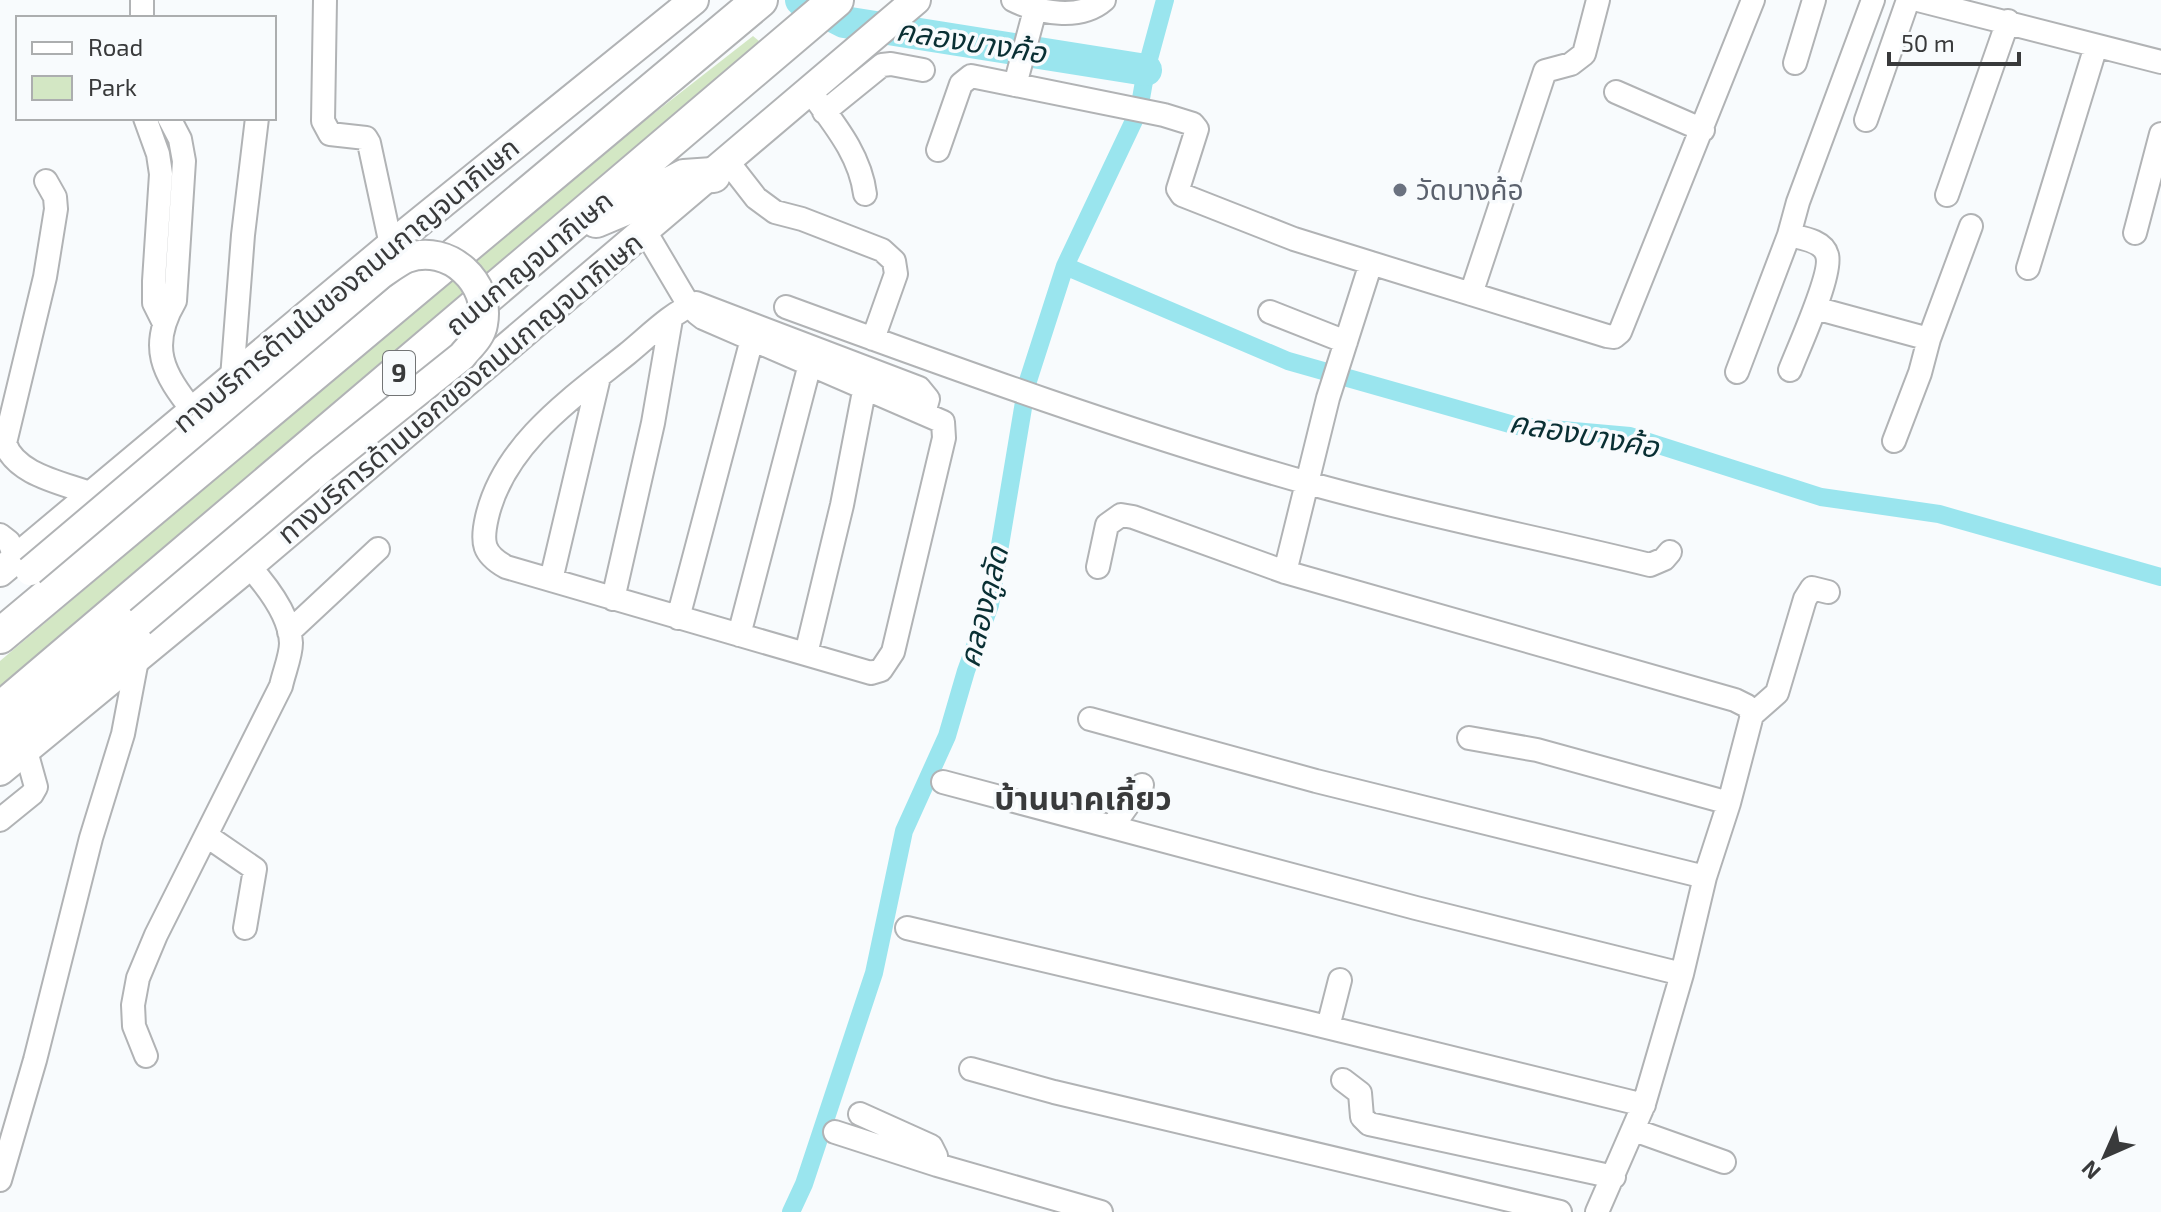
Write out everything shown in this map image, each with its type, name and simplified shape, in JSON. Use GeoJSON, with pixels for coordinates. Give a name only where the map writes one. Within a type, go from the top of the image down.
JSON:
{"type":"FeatureCollection","features":[{"type":"Feature","properties":{"kind":"highway","name":"ถนนกาญจนาภิเษก"},"geometry":{"type":"LineString","coordinates":[[0,710],[835,1]]}},
{"type":"Feature","properties":{"kind":"highway","name":"ถนนกาญจนาภิเษก"},"geometry":{"type":"LineString","coordinates":[[0,636],[757,2]]}},
{"type":"Feature","properties":{"kind":"highway"},"geometry":{"type":"LineString","coordinates":[[572,227],[598,220],[684,177],[720,168]]}},
{"type":"Feature","properties":{"kind":"main road","name":"ทางบริการด้านในของถนนกาญจนาภิเษก"},"geometry":{"type":"LineString","coordinates":[[15,567],[92,494],[391,245],[694,0]]}},
{"type":"Feature","properties":{"kind":"main road","name":"ทางบริการด้านนอกของถนนกาญจนาภิเษก"},"geometry":{"type":"LineString","coordinates":[[0,771],[137,660],[720,168],[817,102],[844,62],[908,7]]}},
{"type":"Feature","properties":{"kind":"main road"},"geometry":{"type":"LineString","coordinates":[[0,596],[15,567],[380,275],[399,263],[419,256],[453,262],[467,271],[480,291],[484,312],[483,327],[462,356],[322,468],[0,739]]}},
{"type":"Feature","properties":{"kind":"street"},"geometry":{"type":"LineString","coordinates":[[325,0],[323,121],[330,134],[366,138],[369,143],[391,245]]}},
{"type":"Feature","properties":{"kind":"street"},"geometry":{"type":"LineString","coordinates":[[1013,0],[1035,10],[1074,12],[1096,7],[1104,0]]}},
{"type":"Feature","properties":{"kind":"street"},"geometry":{"type":"LineString","coordinates":[[1471,294],[1545,71],[1571,64],[1584,54],[1598,0]]}},
{"type":"Feature","properties":{"kind":"street"},"geometry":{"type":"LineString","coordinates":[[938,150],[965,79],[971,76],[1017,74],[1193,124],[1197,129],[1178,189],[1182,195],[1294,239],[1614,337],[1620,332],[1753,0]]}},
{"type":"Feature","properties":{"kind":"street"},"geometry":{"type":"LineString","coordinates":[[1795,63],[1814,0]]}},
{"type":"Feature","properties":{"kind":"street"},"geometry":{"type":"LineString","coordinates":[[1737,372],[1873,0]]}},
{"type":"Feature","properties":{"kind":"street"},"geometry":{"type":"LineString","coordinates":[[1866,120],[1908,0]]}},
{"type":"Feature","properties":{"kind":"street"},"geometry":{"type":"LineString","coordinates":[[1918,0],[2161,62]]}},
{"type":"Feature","properties":{"kind":"street"},"geometry":{"type":"LineString","coordinates":[[1017,74],[1035,10]]}},
{"type":"Feature","properties":{"kind":"street"},"geometry":{"type":"LineString","coordinates":[[1947,195],[2008,21]]}},
{"type":"Feature","properties":{"kind":"street"},"geometry":{"type":"LineString","coordinates":[[2028,268],[2096,46]]}},
{"type":"Feature","properties":{"kind":"street"},"geometry":{"type":"LineString","coordinates":[[865,194],[862,175],[850,149],[817,102],[882,65],[923,70]]}},
{"type":"Feature","properties":{"kind":"street"},"geometry":{"type":"LineString","coordinates":[[1616,92],[1703,130]]}},
{"type":"Feature","properties":{"kind":"street"},"geometry":{"type":"LineString","coordinates":[[146,120],[158,154],[161,174],[154,303],[163,321],[162,362],[171,383],[193,411]]}},
{"type":"Feature","properties":{"kind":"street"},"geometry":{"type":"LineString","coordinates":[[163,321],[175,301],[184,161],[180,139],[170,120]]}},
{"type":"Feature","properties":{"kind":"street"},"geometry":{"type":"LineString","coordinates":[[232,378],[243,235],[257,120]]}},
{"type":"Feature","properties":{"kind":"street"},"geometry":{"type":"LineString","coordinates":[[2135,233],[2161,134]]}},
{"type":"Feature","properties":{"kind":"street"},"geometry":{"type":"LineString","coordinates":[[720,168],[775,212],[802,219],[882,250],[894,261],[896,274],[873,339]]}},
{"type":"Feature","properties":{"kind":"street"},"geometry":{"type":"LineString","coordinates":[[46,181],[55,197],[56,209],[45,277],[5,443],[8,454],[20,465],[92,494]]}},
{"type":"Feature","properties":{"kind":"street"},"geometry":{"type":"LineString","coordinates":[[1894,441],[1971,226]]}},
{"type":"Feature","properties":{"kind":"street"},"geometry":{"type":"LineString","coordinates":[[645,231],[690,305],[703,318],[943,422],[944,438],[893,652],[881,670],[871,673],[506,567],[491,558],[484,544],[485,526],[489,507],[509,464],[532,435],[690,305],[696,303],[724,311],[919,388],[928,399],[924,413]]}},
{"type":"Feature","properties":{"kind":"street"},"geometry":{"type":"LineString","coordinates":[[1789,235],[1809,239],[1828,255],[1815,308],[1790,370]]}},
{"type":"Feature","properties":{"kind":"street"},"geometry":{"type":"LineString","coordinates":[[1285,572],[1328,398],[1371,263]]}},
{"type":"Feature","properties":{"kind":"street"},"geometry":{"type":"LineString","coordinates":[[786,307],[1042,400],[1309,483],[1490,529],[1650,565],[1664,559],[1670,552]]}},
{"type":"Feature","properties":{"kind":"street"},"geometry":{"type":"LineString","coordinates":[[1815,308],[1929,339]]}},
{"type":"Feature","properties":{"kind":"street"},"geometry":{"type":"LineString","coordinates":[[1270,312],[1346,342]]}},
{"type":"Feature","properties":{"kind":"street"},"geometry":{"type":"LineString","coordinates":[[613,599],[653,423],[671,319]]}},
{"type":"Feature","properties":{"kind":"street"},"geometry":{"type":"LineString","coordinates":[[678,618],[752,339]]}},
{"type":"Feature","properties":{"kind":"street"},"geometry":{"type":"LineString","coordinates":[[739,635],[810,364]]}},
{"type":"Feature","properties":{"kind":"street"},"geometry":{"type":"LineString","coordinates":[[551,580],[599,377]]}},
{"type":"Feature","properties":{"kind":"street"},"geometry":{"type":"LineString","coordinates":[[806,654],[842,505],[865,386]]}},
{"type":"Feature","properties":{"kind":"street"},"geometry":{"type":"LineString","coordinates":[[1098,567],[1107,525],[1121,515],[1133,517],[1285,572],[1735,700],[1747,706],[1752,715]]}},
{"type":"Feature","properties":{"kind":"street"},"geometry":{"type":"LineString","coordinates":[[0,535],[9,542],[15,567]]}},
{"type":"Feature","properties":{"kind":"street"},"geometry":{"type":"LineString","coordinates":[[289,632],[378,549]]}},
{"type":"Feature","properties":{"kind":"street"},"geometry":{"type":"LineString","coordinates":[[146,1056],[134,1026],[133,1005],[138,978],[156,935],[281,686],[291,644],[274,599],[249,566]]}},
{"type":"Feature","properties":{"kind":"street"},"geometry":{"type":"LineString","coordinates":[[1597,1212],[1644,1105],[1752,715],[1777,693],[1805,599],[1812,588],[1828,592]]}},
{"type":"Feature","properties":{"kind":"street"},"geometry":{"type":"LineString","coordinates":[[0,1180],[35,1060],[91,838],[123,734],[137,660]]}},
{"type":"Feature","properties":{"kind":"street"},"geometry":{"type":"LineString","coordinates":[[1090,719],[1316,781],[1705,877]]}},
{"type":"Feature","properties":{"kind":"street"},"geometry":{"type":"LineString","coordinates":[[1469,738],[1537,750],[1729,803]]}},
{"type":"Feature","properties":{"kind":"street"},"geometry":{"type":"LineString","coordinates":[[0,820],[32,794],[36,787],[26,751]]}},
{"type":"Feature","properties":{"kind":"street"},"geometry":{"type":"LineString","coordinates":[[943,782],[1416,908],[1682,974]]}},
{"type":"Feature","properties":{"kind":"street"},"geometry":{"type":"LineString","coordinates":[[1112,827],[1142,785]]}},
{"type":"Feature","properties":{"kind":"street"},"geometry":{"type":"LineString","coordinates":[[207,836],[255,869],[245,928]]}},
{"type":"Feature","properties":{"kind":"street"},"geometry":{"type":"LineString","coordinates":[[907,928],[1644,1105]]}},
{"type":"Feature","properties":{"kind":"street"},"geometry":{"type":"LineString","coordinates":[[1328,1027],[1340,980]]}},
{"type":"Feature","properties":{"kind":"street"},"geometry":{"type":"LineString","coordinates":[[971,1069],[1054,1092],[1560,1212]]}},
{"type":"Feature","properties":{"kind":"street"},"geometry":{"type":"LineString","coordinates":[[1343,1080],[1360,1093],[1362,1117],[1369,1124],[1614,1177]]}},
{"type":"Feature","properties":{"kind":"street"},"geometry":{"type":"LineString","coordinates":[[860,1114],[931,1146],[937,1165]]}},
{"type":"Feature","properties":{"kind":"street"},"geometry":{"type":"LineString","coordinates":[[1634,1130],[1724,1162]]}},
{"type":"Feature","properties":{"kind":"street"},"geometry":{"type":"LineString","coordinates":[[835,1132],[1101,1212]]}},
{"type":"Feature","properties":{"kind":"green space"},"geometry":{"type":"Polygon","coordinates":[[[753,36],[759,41],[615,169],[0,687],[0,661],[570,179],[753,36]]]}},
{"type":"Feature","properties":{"kind":"waterway","name":"คลองบางค้อ"},"geometry":{"type":"LineString","coordinates":[[801,0],[844,22],[1146,70]]}},
{"type":"Feature","properties":{"kind":"waterway","name":"คลองคูลัด"},"geometry":{"type":"LineString","coordinates":[[791,1212],[804,1184],[874,973],[904,831],[947,736],[990,605],[1027,384],[1065,266],[1139,110],[1165,0]]}},
{"type":"Feature","properties":{"kind":"waterway","name":"คลองบางค้อ"},"geometry":{"type":"LineString","coordinates":[[1065,266],[1288,361],[1517,426],[1630,436],[1821,497],[1939,514],[2161,577]]}},
{"type":"Feature","properties":{"kind":"place","name":"วัดบางค้อ"},"geometry":{"type":"Point","coordinates":[1400,190]}},
{"type":"Feature","properties":{"kind":"district","name":"บ้านนาคเกี้ยว"},"geometry":{"type":"Point","coordinates":[1083,799]}}]}
